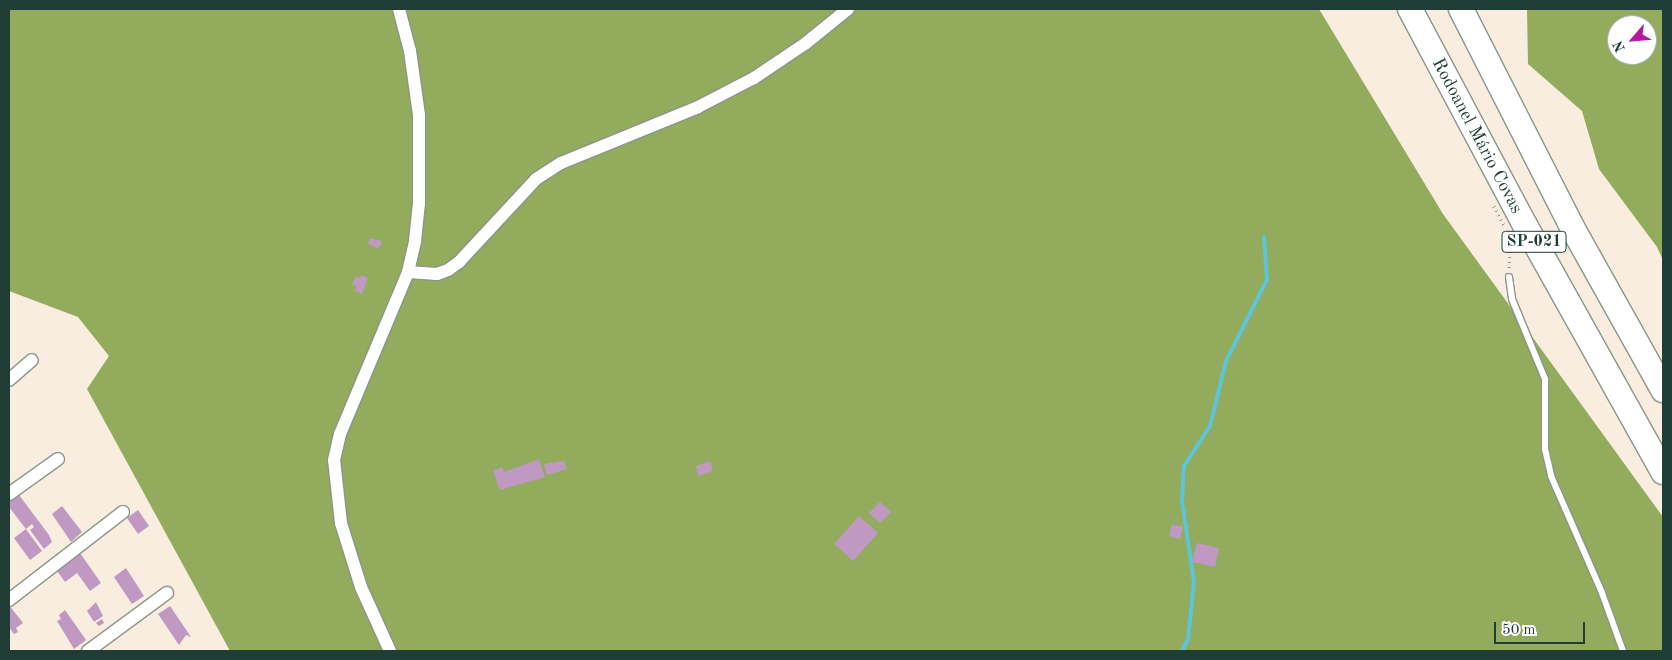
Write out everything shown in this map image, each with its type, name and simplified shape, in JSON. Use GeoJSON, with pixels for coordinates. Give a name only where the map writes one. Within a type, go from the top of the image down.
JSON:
{"type":"FeatureCollection","features":[{"type":"Feature","properties":{"kind":"highway","name":"Rodoanel Mário Covas"},"geometry":{"type":"LineString","coordinates":[[1410,9],[1525,225],[1663,472]]}},
{"type":"Feature","properties":{"kind":"highway","name":"SP-021"},"geometry":{"type":"LineString","coordinates":[[1460,9],[1572,226],[1663,390]]}},
{"type":"Feature","properties":{"kind":"street"},"geometry":{"type":"LineString","coordinates":[[390,651],[361,587],[341,523],[334,460],[340,434],[408,272],[419,204],[419,115],[410,51],[399,9]]}},
{"type":"Feature","properties":{"kind":"street"},"geometry":{"type":"LineString","coordinates":[[408,272],[437,274],[448,270],[459,262],[536,179],[561,163],[698,107],[754,78],[806,43],[848,9]]}},
{"type":"Feature","properties":{"kind":"street"},"geometry":{"type":"LineString","coordinates":[[9,380],[32,360]]}},
{"type":"Feature","properties":{"kind":"street"},"geometry":{"type":"LineString","coordinates":[[9,494],[58,459]]}},
{"type":"Feature","properties":{"kind":"street"},"geometry":{"type":"LineString","coordinates":[[9,600],[123,512]]}},
{"type":"Feature","properties":{"kind":"street"},"geometry":{"type":"LineString","coordinates":[[88,651],[167,593]]}},
{"type":"Feature","properties":{"kind":"lane"},"geometry":{"type":"LineString","coordinates":[[1508,277],[1512,299],[1545,379],[1545,449],[1551,476],[1570,525],[1602,593],[1623,651]]}},
{"type":"Feature","properties":{"kind":"green space"},"geometry":{"type":"Polygon","coordinates":[[[9,9],[1319,9],[1443,214],[1663,517],[1663,651],[230,651],[87,389],[109,356],[78,317],[9,291],[9,9]]]}},
{"type":"Feature","properties":{"kind":"green space"},"geometry":{"type":"Polygon","coordinates":[[[1527,9],[1663,9],[1663,260],[1657,247],[1599,169],[1582,111],[1528,64],[1527,9]]]}},
{"type":"Feature","properties":{"kind":"building"},"geometry":{"type":"Polygon","coordinates":[[[370,238],[382,241],[379,249],[368,244],[370,238]]]}},
{"type":"Feature","properties":{"kind":"building"},"geometry":{"type":"Polygon","coordinates":[[[361,275],[368,278],[362,294],[355,291],[357,286],[352,285],[356,276],[360,278],[361,275]]]}},
{"type":"Feature","properties":{"kind":"building"},"geometry":{"type":"Polygon","coordinates":[[[539,459],[545,477],[500,490],[493,471],[502,467],[504,472],[539,459]]]}},
{"type":"Feature","properties":{"kind":"building"},"geometry":{"type":"Polygon","coordinates":[[[564,461],[567,469],[547,475],[544,464],[564,461]]]}},
{"type":"Feature","properties":{"kind":"building"},"geometry":{"type":"Polygon","coordinates":[[[710,461],[713,471],[698,476],[696,466],[710,461]]]}},
{"type":"Feature","properties":{"kind":"building"},"geometry":{"type":"Polygon","coordinates":[[[16,491],[49,535],[52,542],[44,549],[30,530],[34,527],[32,524],[26,529],[9,507],[9,497],[16,491]]]}},
{"type":"Feature","properties":{"kind":"building"},"geometry":{"type":"Polygon","coordinates":[[[880,502],[891,512],[880,523],[869,513],[880,502]]]}},
{"type":"Feature","properties":{"kind":"building"},"geometry":{"type":"Polygon","coordinates":[[[62,506],[82,532],[71,542],[52,514],[62,506]]]}},
{"type":"Feature","properties":{"kind":"building"},"geometry":{"type":"Polygon","coordinates":[[[138,510],[149,526],[138,534],[127,518],[138,510]]]}},
{"type":"Feature","properties":{"kind":"building"},"geometry":{"type":"Polygon","coordinates":[[[859,516],[878,533],[853,561],[834,544],[859,516]]]}},
{"type":"Feature","properties":{"kind":"building"},"geometry":{"type":"Polygon","coordinates":[[[1172,524],[1183,527],[1180,539],[1169,536],[1172,524]]]}},
{"type":"Feature","properties":{"kind":"building"},"geometry":{"type":"Polygon","coordinates":[[[26,529],[42,551],[30,560],[14,538],[26,529]]]}},
{"type":"Feature","properties":{"kind":"building"},"geometry":{"type":"Polygon","coordinates":[[[1197,543],[1219,548],[1215,567],[1192,562],[1197,543]]]}},
{"type":"Feature","properties":{"kind":"building"},"geometry":{"type":"Polygon","coordinates":[[[80,553],[101,583],[90,591],[77,573],[65,582],[57,571],[80,553]]]}},
{"type":"Feature","properties":{"kind":"building"},"geometry":{"type":"Polygon","coordinates":[[[126,568],[144,596],[132,604],[114,577],[126,568]]]}},
{"type":"Feature","properties":{"kind":"building"},"geometry":{"type":"Polygon","coordinates":[[[96,602],[103,616],[94,622],[87,611],[96,602]]]}},
{"type":"Feature","properties":{"kind":"building"},"geometry":{"type":"Polygon","coordinates":[[[9,605],[23,623],[16,628],[18,632],[14,634],[9,627],[9,605]]]}},
{"type":"Feature","properties":{"kind":"building"},"geometry":{"type":"Polygon","coordinates":[[[170,606],[191,637],[186,635],[179,645],[158,614],[170,606]]]}},
{"type":"Feature","properties":{"kind":"building"},"geometry":{"type":"Polygon","coordinates":[[[65,610],[86,640],[74,649],[57,621],[61,619],[59,615],[65,610]]]}},
{"type":"Feature","properties":{"kind":"building"},"geometry":{"type":"Polygon","coordinates":[[[102,619],[104,623],[99,626],[96,623],[102,619]]]}},
{"type":"Feature","properties":{"kind":"waterway"},"geometry":{"type":"LineString","coordinates":[[1182,651],[1188,639],[1194,582],[1182,501],[1184,466],[1210,426],[1226,361],[1267,280],[1264,237]]}}]}
